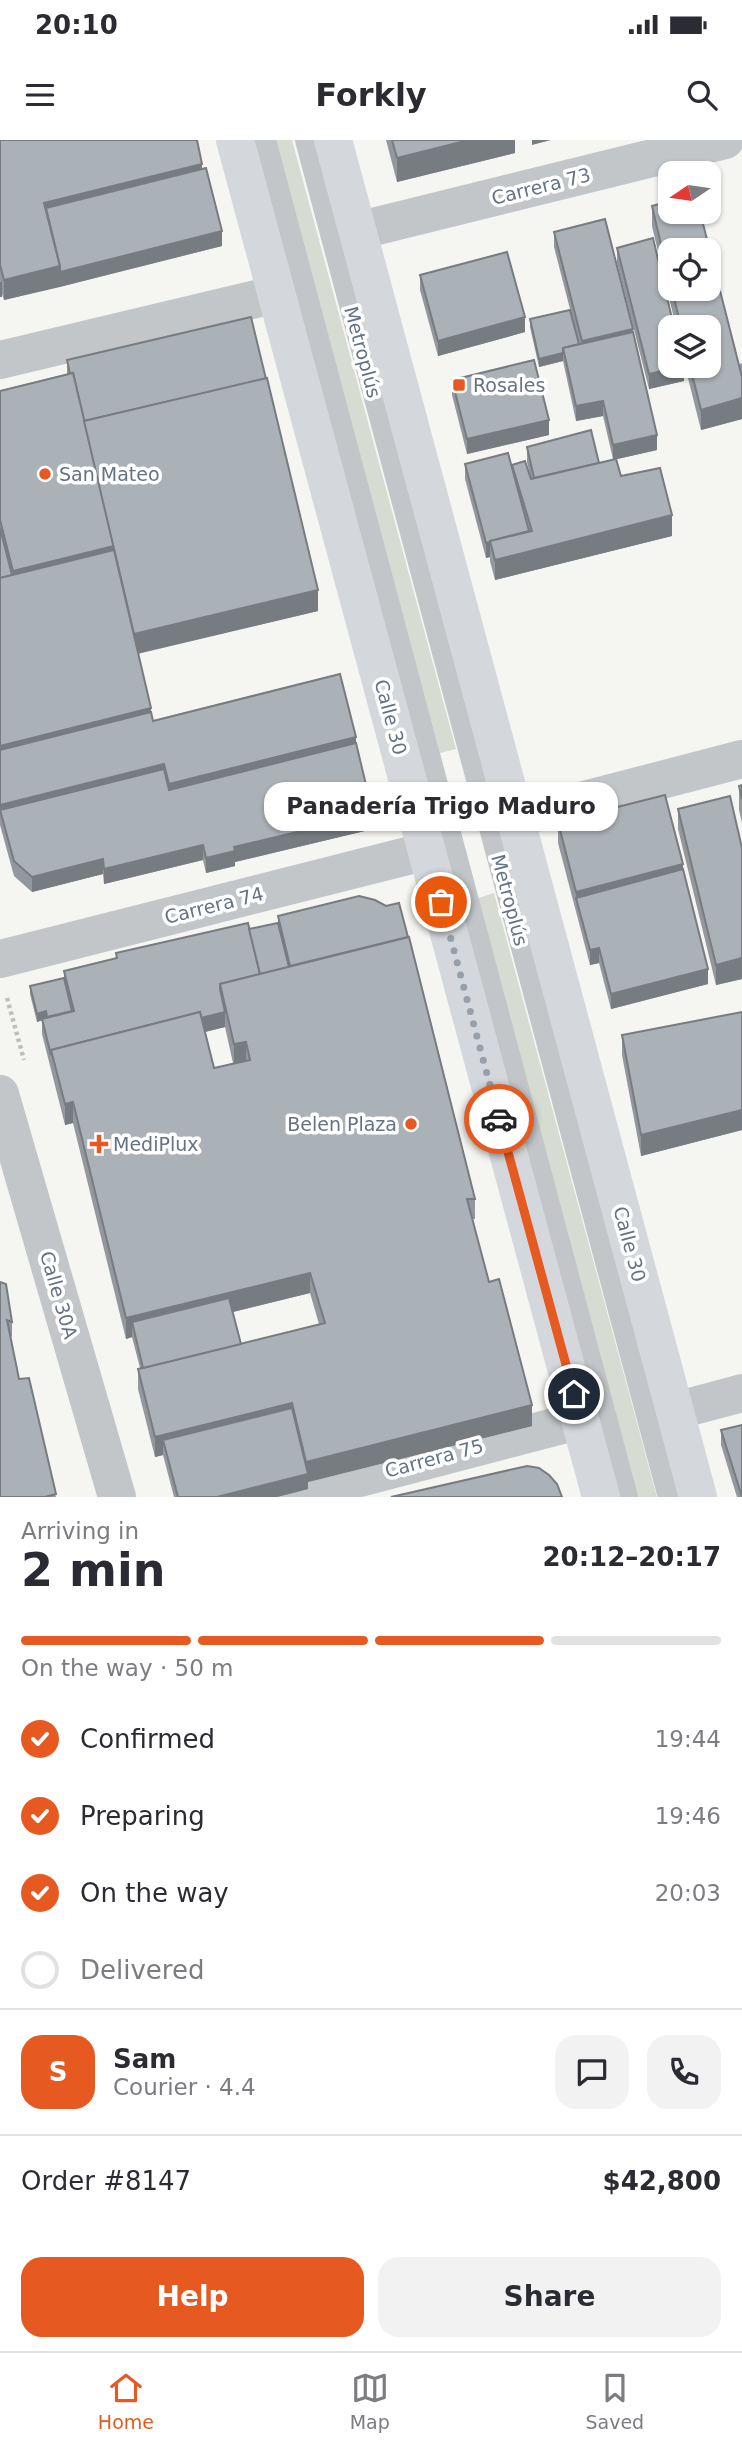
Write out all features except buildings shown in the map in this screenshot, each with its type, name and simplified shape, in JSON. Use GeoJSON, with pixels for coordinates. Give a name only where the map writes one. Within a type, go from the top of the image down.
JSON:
{"type":"FeatureCollection","features":[{"type":"Feature","properties":{"kind":"main road","name":"Calle 30"},"geometry":{"type":"LineString","coordinates":[[235,140],[601,1497]]}},
{"type":"Feature","properties":{"kind":"main road","name":"Calle 30"},"geometry":{"type":"LineString","coordinates":[[333,140],[698,1497]]}},
{"type":"Feature","properties":{"kind":"street","name":"Carrera 73"},"geometry":{"type":"LineString","coordinates":[[358,231],[725,140]]}},
{"type":"Feature","properties":{"kind":"street"},"geometry":{"type":"LineString","coordinates":[[0,360],[277,294]]}},
{"type":"Feature","properties":{"kind":"street"},"geometry":{"type":"LineString","coordinates":[[516,818],[742,759]]}},
{"type":"Feature","properties":{"kind":"street","name":"Carrera 74"},"geometry":{"type":"LineString","coordinates":[[0,959],[427,850]]}},
{"type":"Feature","properties":{"kind":"street","name":"Calle 30A"},"geometry":{"type":"LineString","coordinates":[[0,1094],[117,1497]]}},
{"type":"Feature","properties":{"kind":"street"},"geometry":{"type":"LineString","coordinates":[[675,1411],[742,1393]]}},
{"type":"Feature","properties":{"kind":"street","name":"Carrera 75"},"geometry":{"type":"LineString","coordinates":[[287,1497],[581,1420]]}},
{"type":"Feature","properties":{"kind":"lane"},"geometry":{"type":"LineString","coordinates":[[264,140],[626,1497]]}},
{"type":"Feature","properties":{"kind":"lane","name":"Metroplús"},"geometry":{"type":"LineString","coordinates":[[306,140],[670,1497]]}},
{"type":"Feature","properties":{"kind":"shaded area"},"geometry":{"type":"Polygon","coordinates":[[[275,140],[292,140],[456,749],[440,753],[275,140]]]}},
{"type":"Feature","properties":{"kind":"shaded area"},"geometry":{"type":"Polygon","coordinates":[[[494,893],[657,1497],[635,1497],[475,899],[494,893]]]}},
{"type":"Feature","properties":{"kind":"way so far"},"geometry":{"type":"LineString","coordinates":[[441,902],[499,1119]]}},
{"type":"Feature","properties":{"kind":"place","name":"Rosales"},"geometry":{"type":"Point","coordinates":[459,385]}},
{"type":"Feature","properties":{"kind":"place","name":"San Mateo"},"geometry":{"type":"Point","coordinates":[45,474]}},
{"type":"Feature","properties":{"kind":"place","name":"Panadería Trigo Maduro"},"geometry":{"type":"Point","coordinates":[441,902]}},
{"type":"Feature","properties":{"kind":"place","name":"Belen Plaza"},"geometry":{"type":"Point","coordinates":[411,1124]}},
{"type":"Feature","properties":{"kind":"place","name":"MediPlux"},"geometry":{"type":"Point","coordinates":[99,1144]}},
{"type":"Feature","properties":{"kind":"route"},"geometry":{"type":"LineString","coordinates":[[499,1119],[574,1394]]}}]}
